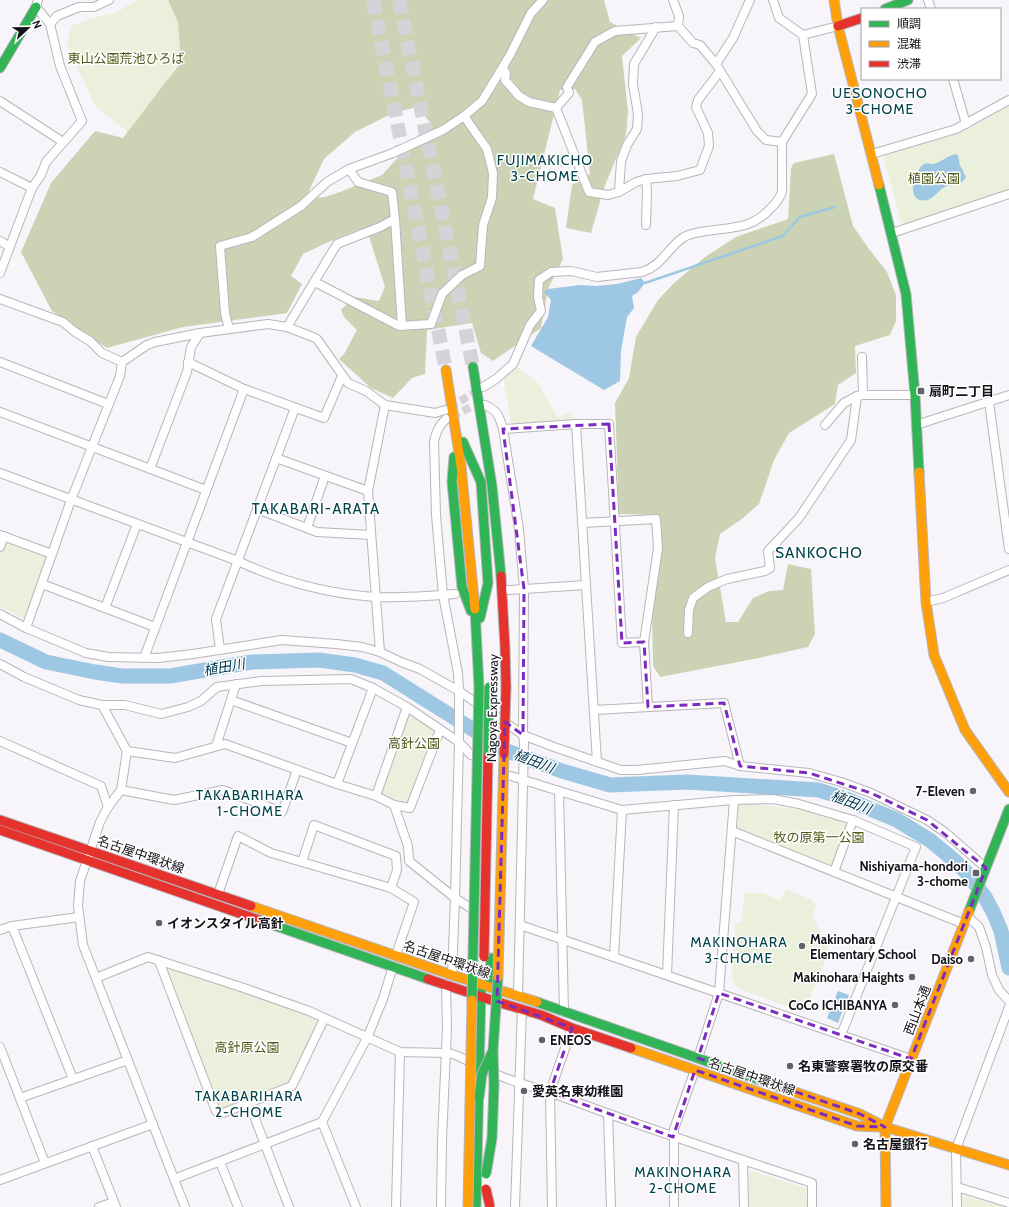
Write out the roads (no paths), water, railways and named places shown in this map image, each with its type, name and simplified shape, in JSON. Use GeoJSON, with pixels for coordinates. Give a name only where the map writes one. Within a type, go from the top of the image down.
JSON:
{"type":"FeatureCollection","features":[{"type":"Feature","properties":{"kind":"main road"},"geometry":{"type":"LineString","coordinates":[[834,0],[838,26],[872,154],[906,294],[915,395],[926,602],[934,654],[965,730],[1009,792]]}},
{"type":"Feature","properties":{"kind":"main road"},"geometry":{"type":"LineString","coordinates":[[887,8],[908,0]]}},
{"type":"Feature","properties":{"kind":"main road"},"geometry":{"type":"LineString","coordinates":[[0,68],[37,4]]}},
{"type":"Feature","properties":{"kind":"main road"},"geometry":{"type":"LineString","coordinates":[[838,26],[861,18]]}},
{"type":"Feature","properties":{"kind":"main road","name":"Nagoya Expressway"},"geometry":{"type":"LineString","coordinates":[[473,367],[484,425],[506,593],[506,635],[498,687],[499,967],[493,1050]]}},
{"type":"Feature","properties":{"kind":"main road"},"geometry":{"type":"LineString","coordinates":[[446,370],[456,427],[481,482],[488,583],[477,628]]}},
{"type":"Feature","properties":{"kind":"main road","name":"Nagoya Expressway"},"geometry":{"type":"LineString","coordinates":[[456,427],[464,486],[479,653],[470,1048]]}},
{"type":"Feature","properties":{"kind":"main road"},"geometry":{"type":"LineString","coordinates":[[476,1207],[481,996],[486,986],[488,957],[498,687],[479,653]]}},
{"type":"Feature","properties":{"kind":"main road","name":"西山本通"},"geometry":{"type":"LineString","coordinates":[[885,1127],[1009,809]]}},
{"type":"Feature","properties":{"kind":"main road","name":"名古屋中環状線"},"geometry":{"type":"LineString","coordinates":[[0,820],[860,1114],[885,1127],[1009,1165]]}},
{"type":"Feature","properties":{"kind":"main road","name":"名古屋中環状線"},"geometry":{"type":"LineString","coordinates":[[0,830],[491,1000],[522,1009],[572,1028],[857,1126],[885,1127]]}},
{"type":"Feature","properties":{"kind":"main road"},"geometry":{"type":"LineString","coordinates":[[486,986],[491,1000],[486,1207]]}},
{"type":"Feature","properties":{"kind":"main road"},"geometry":{"type":"LineString","coordinates":[[460,1207],[464,1086],[470,1048]]}},
{"type":"Feature","properties":{"kind":"main road"},"geometry":{"type":"LineString","coordinates":[[468,1207],[470,1048]]}},
{"type":"Feature","properties":{"kind":"main road"},"geometry":{"type":"LineString","coordinates":[[486,1207],[486,1084],[493,1050]]}},
{"type":"Feature","properties":{"kind":"main road"},"geometry":{"type":"LineString","coordinates":[[486,1174],[498,1136],[499,1085],[493,1050]]}},
{"type":"Feature","properties":{"kind":"main road"},"geometry":{"type":"LineString","coordinates":[[885,1127],[886,1207]]}},
{"type":"Feature","properties":{"kind":"main road"},"geometry":{"type":"LineString","coordinates":[[486,1189],[490,1207]]}},
{"type":"Feature","properties":{"kind":"street"},"geometry":{"type":"LineString","coordinates":[[50,24],[57,16],[79,7],[94,7],[109,0]]}},
{"type":"Feature","properties":{"kind":"street"},"geometry":{"type":"LineString","coordinates":[[229,329],[225,313],[220,246],[252,237],[301,206],[327,182],[349,169],[393,153],[443,130],[464,116],[482,101],[503,68],[531,14],[543,0]]}},
{"type":"Feature","properties":{"kind":"street"},"geometry":{"type":"LineString","coordinates":[[673,0],[679,16],[678,26],[693,43],[700,45],[718,67],[757,131],[766,140],[782,142]]}},
{"type":"Feature","properties":{"kind":"street"},"geometry":{"type":"LineString","coordinates":[[556,108],[589,192],[608,195],[619,192],[636,182],[646,179],[676,176],[700,170],[710,146],[708,133],[696,107],[698,100],[734,38],[750,0]]}},
{"type":"Feature","properties":{"kind":"street"},"geometry":{"type":"LineString","coordinates":[[483,387],[496,379],[513,364],[530,325],[541,311],[538,298],[539,280],[550,272],[570,271],[597,277],[649,270],[658,264],[683,238],[694,232],[744,226],[761,218],[779,200],[782,192],[782,142],[812,94],[802,35],[779,18],[772,0]]}},
{"type":"Feature","properties":{"kind":"street"},"geometry":{"type":"LineString","coordinates":[[0,273],[32,188],[41,175],[46,162],[82,121],[60,66],[50,24],[37,4]]}},
{"type":"Feature","properties":{"kind":"street"},"geometry":{"type":"LineString","coordinates":[[556,108],[569,93],[567,87],[596,42],[614,31],[678,26]]}},
{"type":"Feature","properties":{"kind":"street"},"geometry":{"type":"LineString","coordinates":[[802,35],[838,26]]}},
{"type":"Feature","properties":{"kind":"street"},"geometry":{"type":"LineString","coordinates":[[619,192],[621,161],[627,145],[637,129],[638,114],[634,84],[634,64],[656,28]]}},
{"type":"Feature","properties":{"kind":"street"},"geometry":{"type":"LineString","coordinates":[[503,68],[506,73],[504,80],[519,96],[529,102],[556,108]]}},
{"type":"Feature","properties":{"kind":"street"},"geometry":{"type":"LineString","coordinates":[[953,80],[966,124]]}},
{"type":"Feature","properties":{"kind":"street"},"geometry":{"type":"LineString","coordinates":[[872,154],[956,129],[1009,100]]}},
{"type":"Feature","properties":{"kind":"street"},"geometry":{"type":"LineString","coordinates":[[0,101],[63,142]]}},
{"type":"Feature","properties":{"kind":"street"},"geometry":{"type":"LineString","coordinates":[[315,282],[399,326],[431,324],[442,294],[462,276],[480,266],[483,226],[492,198],[493,173],[487,149],[464,116]]}},
{"type":"Feature","properties":{"kind":"street"},"geometry":{"type":"LineString","coordinates":[[349,169],[358,182],[392,192],[402,326]]}},
{"type":"Feature","properties":{"kind":"street"},"geometry":{"type":"LineString","coordinates":[[0,172],[32,188]]}},
{"type":"Feature","properties":{"kind":"street"},"geometry":{"type":"LineString","coordinates":[[646,179],[646,225]]}},
{"type":"Feature","properties":{"kind":"street"},"geometry":{"type":"LineString","coordinates":[[892,233],[1009,194]]}},
{"type":"Feature","properties":{"kind":"street"},"geometry":{"type":"LineString","coordinates":[[287,327],[337,244],[380,227],[395,219]]}},
{"type":"Feature","properties":{"kind":"street"},"geometry":{"type":"LineString","coordinates":[[0,241],[10,246]]}},
{"type":"Feature","properties":{"kind":"street"},"geometry":{"type":"LineString","coordinates":[[0,299],[63,322],[75,332],[90,341],[102,353],[122,362]]}},
{"type":"Feature","properties":{"kind":"street"},"geometry":{"type":"LineString","coordinates":[[26,628],[71,500],[120,376],[122,362],[147,345],[200,333],[264,324],[287,327],[308,334],[317,339],[348,383],[366,391],[385,405],[435,413],[445,410]]}},
{"type":"Feature","properties":{"kind":"street"},"geometry":{"type":"LineString","coordinates":[[150,469],[186,372],[191,347],[200,333]]}},
{"type":"Feature","properties":{"kind":"street"},"geometry":{"type":"LineString","coordinates":[[688,633],[689,610],[693,598],[708,587],[727,579],[765,571],[770,568],[768,551],[799,518],[852,440],[860,395],[862,357]]}},
{"type":"Feature","properties":{"kind":"street"},"geometry":{"type":"LineString","coordinates":[[0,362],[108,404]]}},
{"type":"Feature","properties":{"kind":"street"},"geometry":{"type":"LineString","coordinates":[[188,362],[244,389],[324,418],[342,376]]}},
{"type":"Feature","properties":{"kind":"street"},"geometry":{"type":"LineString","coordinates":[[144,658],[244,389]]}},
{"type":"Feature","properties":{"kind":"street"},"geometry":{"type":"LineString","coordinates":[[825,425],[844,403],[860,395],[915,395]]}},
{"type":"Feature","properties":{"kind":"street"},"geometry":{"type":"LineString","coordinates":[[916,425],[1009,395]]}},
{"type":"Feature","properties":{"kind":"street"},"geometry":{"type":"LineString","coordinates":[[989,402],[1009,549]]}},
{"type":"Feature","properties":{"kind":"street"},"geometry":{"type":"LineString","coordinates":[[380,652],[368,491],[385,405]]}},
{"type":"Feature","properties":{"kind":"street"},"geometry":{"type":"LineString","coordinates":[[485,405],[493,408],[499,415],[503,428],[519,529],[524,590],[524,739],[518,996]]}},
{"type":"Feature","properties":{"kind":"street"},"geometry":{"type":"LineString","coordinates":[[220,650],[216,619],[295,408]]}},
{"type":"Feature","properties":{"kind":"street"},"geometry":{"type":"LineString","coordinates":[[0,412],[206,490]]}},
{"type":"Feature","properties":{"kind":"street"},"geometry":{"type":"LineString","coordinates":[[435,413],[444,420],[436,432],[434,442],[436,515],[442,595],[458,673],[459,701],[452,975]]}},
{"type":"Feature","properties":{"kind":"street"},"geometry":{"type":"LineString","coordinates":[[503,428],[576,424],[609,424],[622,643],[644,642]]}},
{"type":"Feature","properties":{"kind":"street"},"geometry":{"type":"LineString","coordinates":[[576,424],[597,762]]}},
{"type":"Feature","properties":{"kind":"street"},"geometry":{"type":"LineString","coordinates":[[276,458],[368,491]]}},
{"type":"Feature","properties":{"kind":"street"},"geometry":{"type":"LineString","coordinates":[[0,474],[187,542],[256,569],[311,587],[341,593],[376,597],[455,594]]}},
{"type":"Feature","properties":{"kind":"street"},"geometry":{"type":"LineString","coordinates":[[307,528],[325,476]]}},
{"type":"Feature","properties":{"kind":"street"},"geometry":{"type":"LineString","coordinates":[[257,509],[317,532],[371,535]]}},
{"type":"Feature","properties":{"kind":"street"},"geometry":{"type":"LineString","coordinates":[[583,523],[656,519],[658,548],[644,642],[648,707]]}},
{"type":"Feature","properties":{"kind":"street"},"geometry":{"type":"LineString","coordinates":[[105,608],[136,524]]}},
{"type":"Feature","properties":{"kind":"street"},"geometry":{"type":"LineString","coordinates":[[0,546],[2,536],[52,554]]}},
{"type":"Feature","properties":{"kind":"street"},"geometry":{"type":"LineString","coordinates":[[926,602],[943,598],[1009,570]]}},
{"type":"Feature","properties":{"kind":"street"},"geometry":{"type":"LineString","coordinates":[[42,584],[155,627]]}},
{"type":"Feature","properties":{"kind":"street"},"geometry":{"type":"LineString","coordinates":[[506,593],[586,585]]}},
{"type":"Feature","properties":{"kind":"street"},"geometry":{"type":"LineString","coordinates":[[0,614],[26,628],[86,653],[108,657],[158,658],[282,640],[362,647],[380,652],[420,669],[458,691],[524,739],[627,771],[725,762],[740,766],[809,772],[871,793],[927,820],[946,833],[985,869]]}},
{"type":"Feature","properties":{"kind":"street"},"geometry":{"type":"LineString","coordinates":[[0,664],[24,677],[79,700],[102,705],[125,705],[161,714],[188,707],[201,701],[217,687],[236,684],[294,680],[351,679],[373,688],[407,707],[440,730],[459,738],[471,755]]}},
{"type":"Feature","properties":{"kind":"street"},"geometry":{"type":"LineString","coordinates":[[216,746],[236,684]]}},
{"type":"Feature","properties":{"kind":"street"},"geometry":{"type":"LineString","coordinates":[[337,784],[373,688]]}},
{"type":"Feature","properties":{"kind":"street"},"geometry":{"type":"LineString","coordinates":[[231,700],[352,743]]}},
{"type":"Feature","properties":{"kind":"street"},"geometry":{"type":"LineString","coordinates":[[594,710],[724,703],[740,766]]}},
{"type":"Feature","properties":{"kind":"street"},"geometry":{"type":"LineString","coordinates":[[102,705],[127,751],[121,790],[108,807],[100,822],[80,881],[78,906],[83,945],[185,1207]]}},
{"type":"Feature","properties":{"kind":"street"},"geometry":{"type":"LineString","coordinates":[[376,796],[407,707]]}},
{"type":"Feature","properties":{"kind":"street"},"geometry":{"type":"LineString","coordinates":[[127,751],[175,758],[224,744],[337,784],[376,796],[394,805],[410,808],[440,730]]}},
{"type":"Feature","properties":{"kind":"street"},"geometry":{"type":"LineString","coordinates":[[0,741],[101,786],[108,807]]}},
{"type":"Feature","properties":{"kind":"street"},"geometry":{"type":"LineString","coordinates":[[121,790],[174,800],[223,790],[282,812],[297,770]]}},
{"type":"Feature","properties":{"kind":"street"},"geometry":{"type":"LineString","coordinates":[[511,776],[523,776],[559,791],[622,810],[734,800],[773,799],[799,804],[853,820],[916,847],[842,1035]]}},
{"type":"Feature","properties":{"kind":"street"},"geometry":{"type":"LineString","coordinates":[[559,791],[564,1012]]}},
{"type":"Feature","properties":{"kind":"street"},"geometry":{"type":"LineString","coordinates":[[698,1058],[719,993],[734,800]]}},
{"type":"Feature","properties":{"kind":"street"},"geometry":{"type":"LineString","coordinates":[[394,805],[408,846],[409,861],[455,898],[469,907],[481,919]]}},
{"type":"Feature","properties":{"kind":"street"},"geometry":{"type":"LineString","coordinates":[[666,975],[674,805]]}},
{"type":"Feature","properties":{"kind":"street"},"geometry":{"type":"LineString","coordinates":[[614,957],[622,810]]}},
{"type":"Feature","properties":{"kind":"street"},"geometry":{"type":"LineString","coordinates":[[834,872],[853,820]]}},
{"type":"Feature","properties":{"kind":"street"},"geometry":{"type":"LineString","coordinates":[[302,862],[314,825],[396,856],[397,870],[391,888]]}},
{"type":"Feature","properties":{"kind":"street"},"geometry":{"type":"LineString","coordinates":[[732,831],[896,898],[966,920],[979,927],[986,947],[992,975],[998,990],[1009,1001]]}},
{"type":"Feature","properties":{"kind":"street"},"geometry":{"type":"LineString","coordinates":[[218,894],[238,836],[271,853],[391,888],[414,902],[396,955]]}},
{"type":"Feature","properties":{"kind":"street"},"geometry":{"type":"LineString","coordinates":[[0,930],[12,926],[79,917]]}},
{"type":"Feature","properties":{"kind":"street"},"geometry":{"type":"LineString","coordinates":[[520,925],[911,1059]]}},
{"type":"Feature","properties":{"kind":"street"},"geometry":{"type":"LineString","coordinates":[[12,926],[73,1079]]}},
{"type":"Feature","properties":{"kind":"street"},"geometry":{"type":"LineString","coordinates":[[96,978],[148,957],[309,1011],[400,1052],[446,1053],[458,1056],[507,1080],[550,1092],[673,1137],[812,1183],[812,1207]]}},
{"type":"Feature","properties":{"kind":"street"},"geometry":{"type":"LineString","coordinates":[[159,961],[216,1111],[219,1114],[292,1086],[324,1019]]}},
{"type":"Feature","properties":{"kind":"street"},"geometry":{"type":"LineString","coordinates":[[174,1179],[322,1122],[367,1038],[383,999],[393,966]]}},
{"type":"Feature","properties":{"kind":"street"},"geometry":{"type":"LineString","coordinates":[[441,1207],[442,1140],[447,1028],[446,984]]}},
{"type":"Feature","properties":{"kind":"street"},"geometry":{"type":"LineString","coordinates":[[957,1207],[956,1149],[1009,1007]]}},
{"type":"Feature","properties":{"kind":"street"},"geometry":{"type":"LineString","coordinates":[[515,1207],[522,1009]]}},
{"type":"Feature","properties":{"kind":"street"},"geometry":{"type":"LineString","coordinates":[[552,1207],[550,1092],[572,1028]]}},
{"type":"Feature","properties":{"kind":"street"},"geometry":{"type":"LineString","coordinates":[[0,1047],[45,1164]]}},
{"type":"Feature","properties":{"kind":"street"},"geometry":{"type":"LineString","coordinates":[[396,1207],[400,1052]]}},
{"type":"Feature","properties":{"kind":"street"},"geometry":{"type":"LineString","coordinates":[[20,1098],[128,1060]]}},
{"type":"Feature","properties":{"kind":"street"},"geometry":{"type":"LineString","coordinates":[[674,1207],[674,1129],[695,1070]]}},
{"type":"Feature","properties":{"kind":"street"},"geometry":{"type":"LineString","coordinates":[[249,1103],[289,1207]]}},
{"type":"Feature","properties":{"kind":"street"},"geometry":{"type":"LineString","coordinates":[[608,1114],[610,1207]]}},
{"type":"Feature","properties":{"kind":"street"},"geometry":{"type":"LineString","coordinates":[[322,1122],[356,1207]]}},
{"type":"Feature","properties":{"kind":"street"},"geometry":{"type":"LineString","coordinates":[[0,1180],[153,1124]]}},
{"type":"Feature","properties":{"kind":"street"},"geometry":{"type":"LineString","coordinates":[[92,1146],[116,1205],[99,1207]]}},
{"type":"Feature","properties":{"kind":"street"},"geometry":{"type":"LineString","coordinates":[[743,1160],[744,1207]]}},
{"type":"Feature","properties":{"kind":"street"},"geometry":{"type":"LineString","coordinates":[[220,1162],[238,1207]]}},
{"type":"Feature","properties":{"kind":"street"},"geometry":{"type":"LineString","coordinates":[[957,1187],[1009,1204]]}},
{"type":"Feature","properties":{"kind":"water"},"geometry":{"type":"Polygon","coordinates":[[[956,154],[966,177],[961,183],[943,188],[930,199],[921,200],[917,198],[914,194],[913,184],[920,167],[924,164],[936,163],[956,154]]]}},
{"type":"Feature","properties":{"kind":"water"},"geometry":{"type":"Polygon","coordinates":[[[641,278],[645,283],[638,292],[632,296],[634,308],[627,317],[621,351],[620,381],[604,390],[531,346],[548,317],[551,300],[544,292],[548,289],[580,285],[596,286],[617,284],[641,278]]]}},
{"type":"Feature","properties":{"kind":"water"},"geometry":{"type":"Polygon","coordinates":[[[838,991],[849,995],[838,1023],[827,1018],[838,991]]]}},
{"type":"Feature","properties":{"kind":"waterway"},"geometry":{"type":"LineString","coordinates":[[645,283],[783,236],[800,217],[835,207]]}},
{"type":"Feature","properties":{"kind":"waterway","name":"植田川"},"geometry":{"type":"LineString","coordinates":[[0,640],[46,662],[122,676],[170,676],[252,662],[319,660],[355,665],[383,673],[507,751],[562,771],[610,785],[687,782],[819,790],[846,799],[897,820],[931,841],[955,861],[966,872],[985,897],[994,914],[1001,931],[1009,968]]}},
{"type":"Feature","properties":{"kind":"tunnel"},"geometry":{"type":"LineString","coordinates":[[373,0],[446,370]]}},
{"type":"Feature","properties":{"kind":"tunnel"},"geometry":{"type":"LineString","coordinates":[[399,0],[473,367]]}},
{"type":"Feature","properties":{"kind":"tunnel"},"geometry":{"type":"LineString","coordinates":[[450,407],[479,390]]}},
{"type":"Feature","properties":{"kind":"tunnel"},"geometry":{"type":"LineString","coordinates":[[452,416],[473,406],[484,405]]}},
{"type":"Feature","properties":{"kind":"place","name":"扇町二丁目"},"geometry":{"type":"Point","coordinates":[921,391]}},
{"type":"Feature","properties":{"kind":"place","name":"7-Eleven"},"geometry":{"type":"Point","coordinates":[973,791]}},
{"type":"Feature","properties":{"kind":"place","name":"Nishiyama-hondori 3-chome"},"geometry":{"type":"Point","coordinates":[976,873]}},
{"type":"Feature","properties":{"kind":"place","name":"イオンスタイル高針"},"geometry":{"type":"Point","coordinates":[159,923]}},
{"type":"Feature","properties":{"kind":"place","name":"Makinohara Elementary School"},"geometry":{"type":"Point","coordinates":[802,946]}},
{"type":"Feature","properties":{"kind":"place","name":"Daiso"},"geometry":{"type":"Point","coordinates":[971,959]}},
{"type":"Feature","properties":{"kind":"place","name":"Makinohara Haights"},"geometry":{"type":"Point","coordinates":[912,977]}},
{"type":"Feature","properties":{"kind":"place","name":"CoCo ICHIBANYA"},"geometry":{"type":"Point","coordinates":[895,1005]}},
{"type":"Feature","properties":{"kind":"place","name":"ENEOS"},"geometry":{"type":"Point","coordinates":[542,1040]}},
{"type":"Feature","properties":{"kind":"place","name":"名東警察署牧の原交番"},"geometry":{"type":"Point","coordinates":[790,1066]}},
{"type":"Feature","properties":{"kind":"place","name":"愛英名東幼稚園"},"geometry":{"type":"Point","coordinates":[524,1091]}},
{"type":"Feature","properties":{"kind":"place","name":"名古屋銀行"},"geometry":{"type":"Point","coordinates":[855,1144]}},
{"type":"Feature","properties":{"kind":"district","name":"UESONOCHO 3-CHOME"},"geometry":{"type":"Point","coordinates":[880,102]}},
{"type":"Feature","properties":{"kind":"district","name":"FUJIMAKICHO 3-CHOME"},"geometry":{"type":"Point","coordinates":[545,168]}},
{"type":"Feature","properties":{"kind":"district","name":"TAKABARI-ARATA"},"geometry":{"type":"Point","coordinates":[316,509]}},
{"type":"Feature","properties":{"kind":"district","name":"SANKOCHO"},"geometry":{"type":"Point","coordinates":[819,553]}},
{"type":"Feature","properties":{"kind":"district","name":"TAKABARIHARA 1-CHOME"},"geometry":{"type":"Point","coordinates":[250,804]}},
{"type":"Feature","properties":{"kind":"district","name":"MAKINOHARA 3-CHOME"},"geometry":{"type":"Point","coordinates":[739,950]}},
{"type":"Feature","properties":{"kind":"district","name":"TAKABARIHARA 2-CHOME"},"geometry":{"type":"Point","coordinates":[249,1104]}},
{"type":"Feature","properties":{"kind":"district","name":"MAKINOHARA 2-CHOME"},"geometry":{"type":"Point","coordinates":[683,1180]}},
{"type":"Feature","properties":{"kind":"park label","name":"東山公園荒池ひろば"},"geometry":{"type":"Point","coordinates":[126,58]}},
{"type":"Feature","properties":{"kind":"park label","name":"植園公園"},"geometry":{"type":"Point","coordinates":[934,178]}},
{"type":"Feature","properties":{"kind":"park label","name":"高針公園"},"geometry":{"type":"Point","coordinates":[414,743]}},
{"type":"Feature","properties":{"kind":"park label","name":"牧の原第一公園"},"geometry":{"type":"Point","coordinates":[819,837]}},
{"type":"Feature","properties":{"kind":"park label","name":"高針原公園"},"geometry":{"type":"Point","coordinates":[247,1047]}}]}
